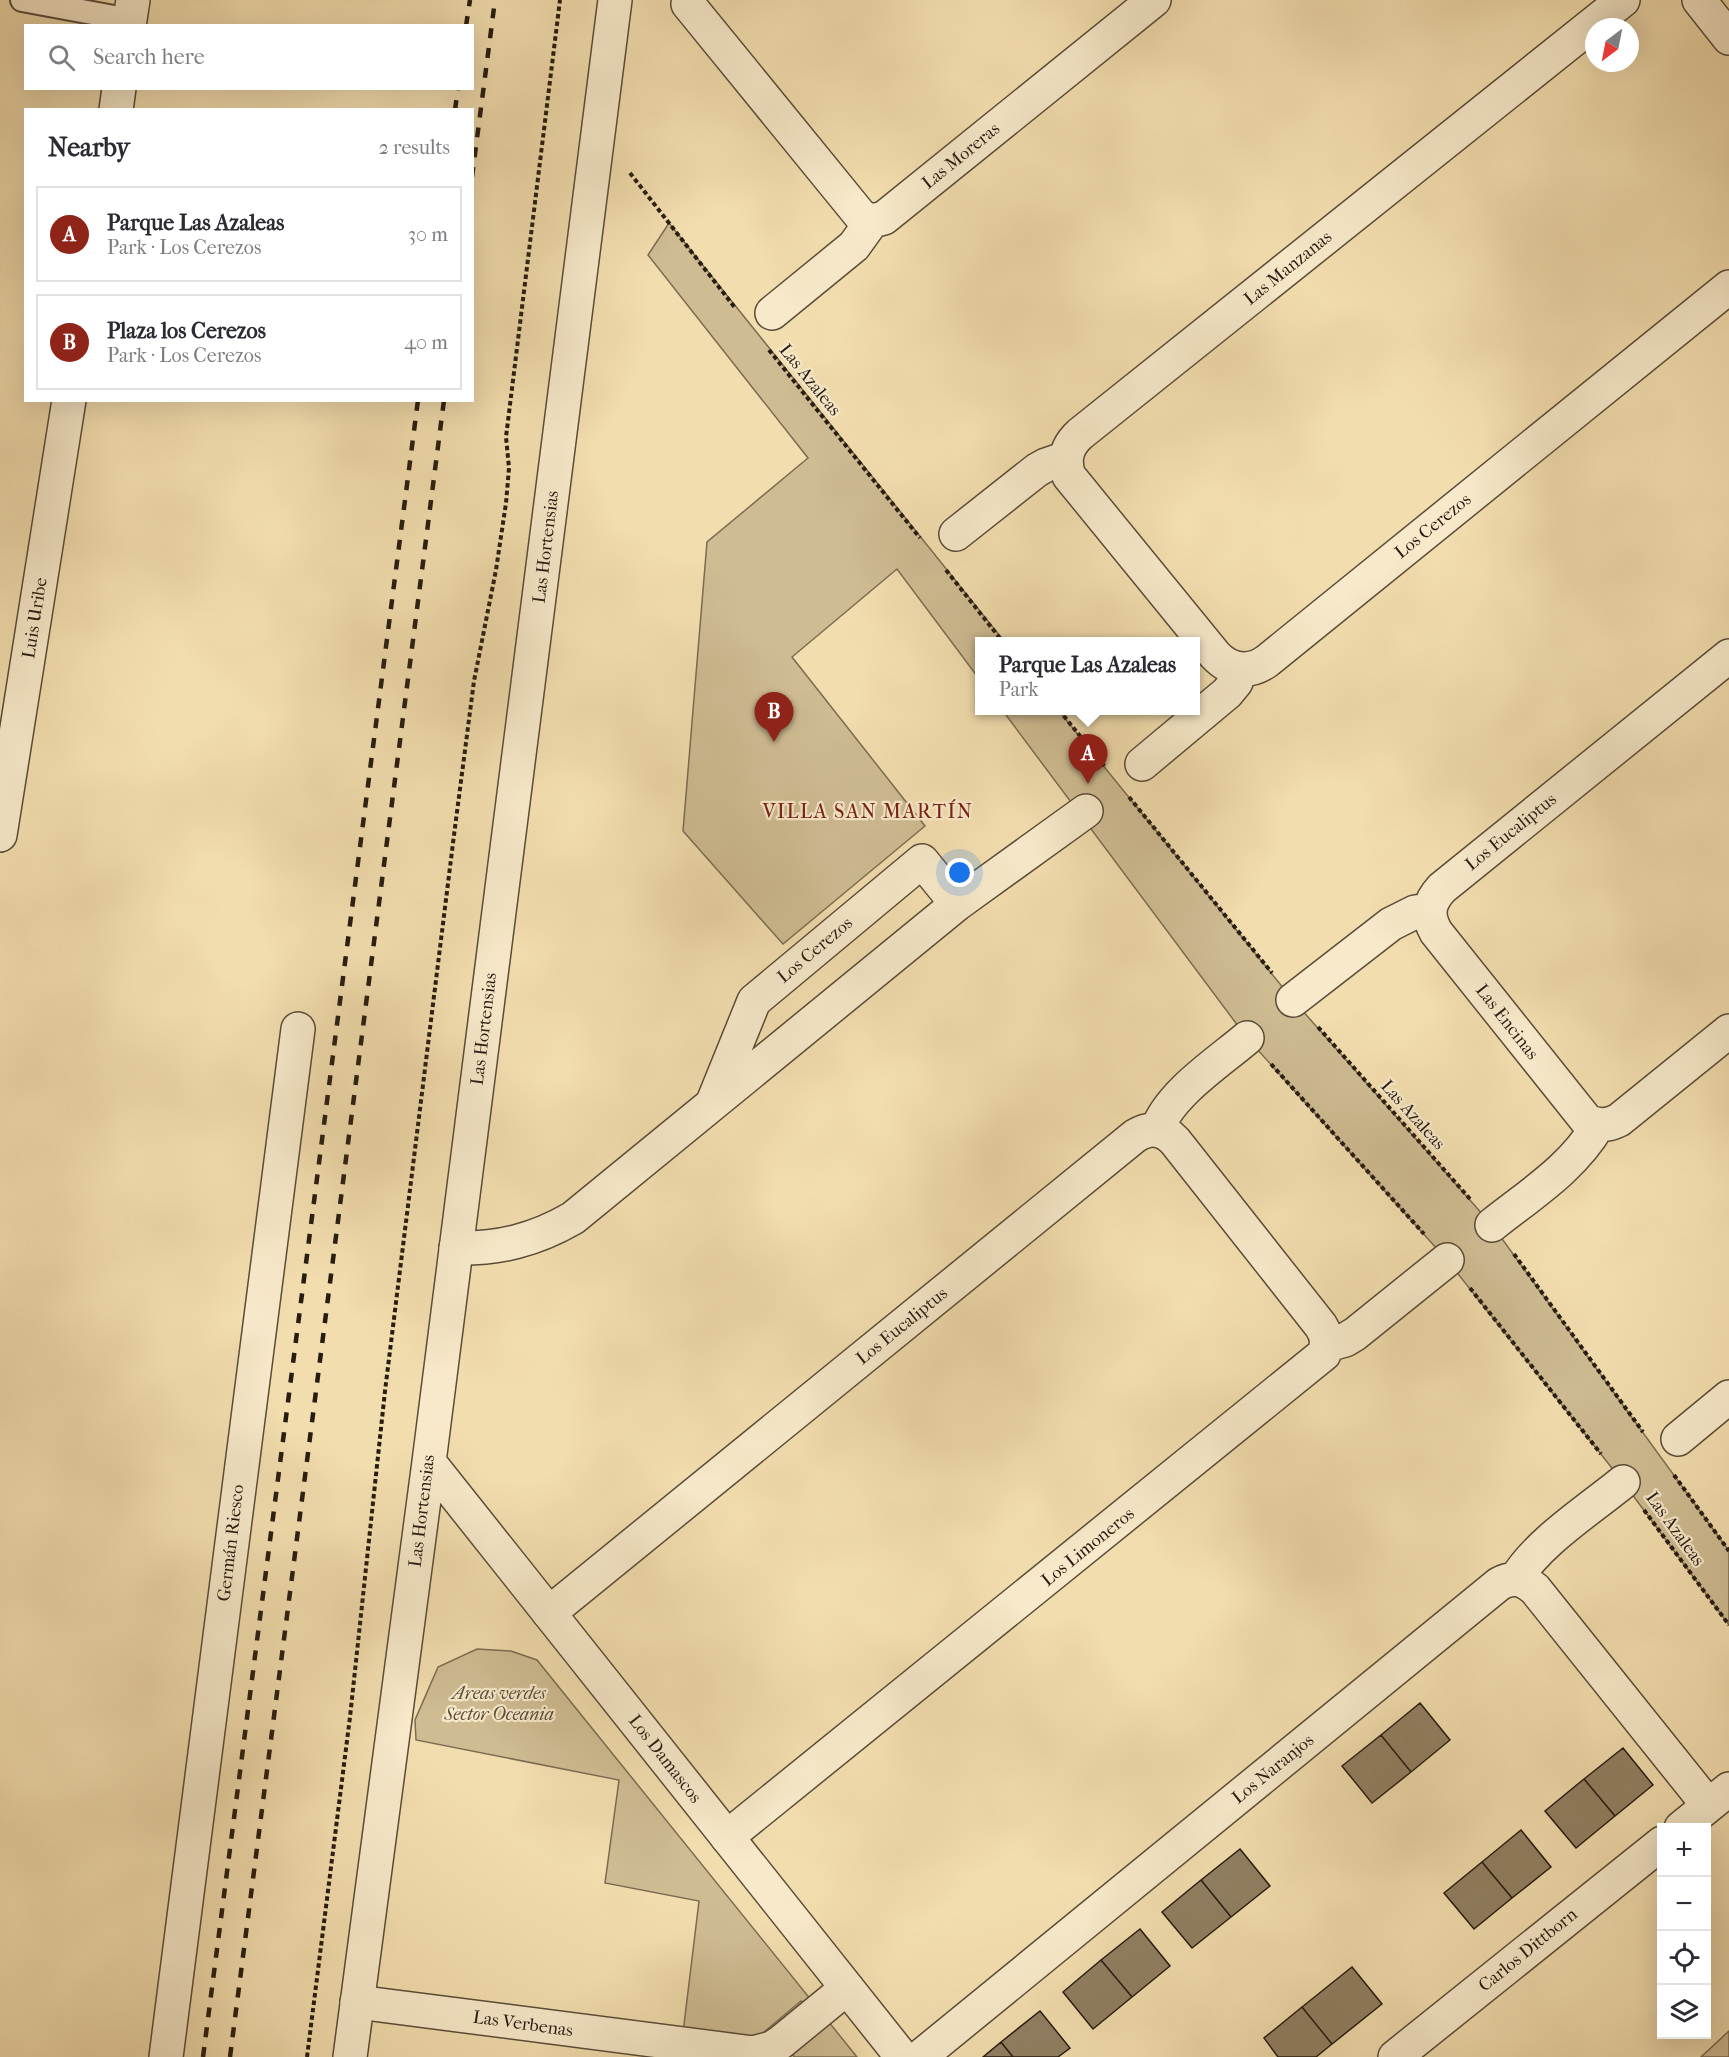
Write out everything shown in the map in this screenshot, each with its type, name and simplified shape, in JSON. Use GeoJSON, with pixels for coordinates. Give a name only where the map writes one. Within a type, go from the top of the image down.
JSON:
{"type":"FeatureCollection","features":[{"type":"Feature","properties":{"kind":"street","name":"Las Hortensias"},"geometry":{"type":"LineString","coordinates":[[350,2057],[429,1462],[615,0]]}},
{"type":"Feature","properties":{"kind":"street","name":"Las Moreras"},"geometry":{"type":"LineString","coordinates":[[772,313],[854,246],[872,221],[884,218],[1154,0]]}},
{"type":"Feature","properties":{"kind":"street","name":"Las Manzanas"},"geometry":{"type":"LineString","coordinates":[[1066,458],[1068,449],[1080,434],[1623,0]]}},
{"type":"Feature","properties":{"kind":"street"},"geometry":{"type":"LineString","coordinates":[[1698,0],[1729,38]]}},
{"type":"Feature","properties":{"kind":"street"},"geometry":{"type":"LineString","coordinates":[[681,1],[860,215],[872,221]]}},
{"type":"Feature","properties":{"kind":"street"},"geometry":{"type":"LineString","coordinates":[[116,108],[119,90]]}},
{"type":"Feature","properties":{"kind":"street","name":"Los Cerezos"},"geometry":{"type":"LineString","coordinates":[[1240,670],[1259,666],[1267,661],[1729,287]]}},
{"type":"Feature","properties":{"kind":"street","name":"Luis Uribe"},"geometry":{"type":"LineString","coordinates":[[0,835],[69,402]]}},
{"type":"Feature","properties":{"kind":"street"},"geometry":{"type":"LineString","coordinates":[[956,534],[1037,470],[1066,458],[1066,467],[1074,484],[1200,637]]}},
{"type":"Feature","properties":{"kind":"street"},"geometry":{"type":"LineString","coordinates":[[1142,764],[1227,693],[1236,682],[1240,670],[1222,662],[1200,637]]}},
{"type":"Feature","properties":{"kind":"street","name":"Los Eucaliptus"},"geometry":{"type":"LineString","coordinates":[[1429,910],[1433,897],[1442,888],[1729,656]]}},
{"type":"Feature","properties":{"kind":"street","name":"Los Cerezos"},"geometry":{"type":"LineString","coordinates":[[456,1248],[480,1249],[505,1246],[529,1239],[559,1226],[593,1204],[957,904],[1086,811]]}},
{"type":"Feature","properties":{"kind":"street","name":"Los Cerezos"},"geometry":{"type":"LineString","coordinates":[[711,1106],[754,1001],[922,861],[957,904]]}},
{"type":"Feature","properties":{"kind":"street"},"geometry":{"type":"LineString","coordinates":[[1293,1000],[1390,924],[1415,912],[1429,910]]}},
{"type":"Feature","properties":{"kind":"street","name":"Las Encinas"},"geometry":{"type":"LineString","coordinates":[[1429,910],[1430,921],[1436,932],[1579,1113],[1587,1121],[1598,1125]]}},
{"type":"Feature","properties":{"kind":"street","name":"Germán Riesco"},"geometry":{"type":"LineString","coordinates":[[166,2057],[298,1029]]}},
{"type":"Feature","properties":{"kind":"street"},"geometry":{"type":"LineString","coordinates":[[1492,1225],[1566,1167],[1579,1154],[1598,1125],[1609,1125],[1619,1120],[1729,1031]]}},
{"type":"Feature","properties":{"kind":"street"},"geometry":{"type":"LineString","coordinates":[[1248,1038],[1173,1101],[1160,1119],[1157,1130],[1168,1133],[1175,1141],[1321,1326],[1326,1335],[1327,1345]]}},
{"type":"Feature","properties":{"kind":"street","name":"Los Eucaliptus"},"geometry":{"type":"LineString","coordinates":[[549,1613],[1135,1136],[1145,1130],[1157,1130]]}},
{"type":"Feature","properties":{"kind":"street","name":"Los Limoneros"},"geometry":{"type":"LineString","coordinates":[[727,1837],[1317,1361],[1324,1354],[1327,1345],[1345,1340],[1355,1334],[1447,1260]]}},
{"type":"Feature","properties":{"kind":"street"},"geometry":{"type":"LineString","coordinates":[[1678,1439],[1729,1397]]}},
{"type":"Feature","properties":{"kind":"street","name":"Los Damascos"},"geometry":{"type":"LineString","coordinates":[[429,1462],[902,2057]]}},
{"type":"Feature","properties":{"kind":"street","name":"Los Naranjos"},"geometry":{"type":"LineString","coordinates":[[920,2057],[1499,1584],[1516,1579],[1522,1567],[1541,1548],[1623,1482]]}},
{"type":"Feature","properties":{"kind":"street"},"geometry":{"type":"LineString","coordinates":[[1516,1579],[1527,1582],[1535,1589],[1719,1797],[1686,1823]]}},
{"type":"Feature","properties":{"kind":"street","name":"Carlos Dittborn"},"geometry":{"type":"LineString","coordinates":[[1395,2057],[1657,1847]]}},
{"type":"Feature","properties":{"kind":"street","name":"Las Verbenas"},"geometry":{"type":"LineString","coordinates":[[357,2002],[744,2054],[763,2052],[781,2042],[847,1988]]}},
{"type":"Feature","properties":{"kind":"lane"},"geometry":{"type":"LineString","coordinates":[[22,0],[131,15]]}},
{"type":"Feature","properties":{"kind":"path"},"geometry":{"type":"LineString","coordinates":[[307,2057],[348,1729],[385,1391],[454,835],[474,681],[496,570],[506,502],[509,468],[506,437],[560,0]]}},
{"type":"Feature","properties":{"kind":"path"},"geometry":{"type":"LineString","coordinates":[[598,134],[738,311]]}},
{"type":"Feature","properties":{"kind":"path","name":"Las Azaleas"},"geometry":{"type":"LineString","coordinates":[[766,347],[924,543]]}},
{"type":"Feature","properties":{"kind":"path"},"geometry":{"type":"LineString","coordinates":[[939,562],[1000,637]]}},
{"type":"Feature","properties":{"kind":"path"},"geometry":{"type":"LineString","coordinates":[[1062,715],[1111,775]]}},
{"type":"Feature","properties":{"kind":"path","name":"Las Azaleas"},"geometry":{"type":"LineString","coordinates":[[1125,793],[1293,1000],[1492,1225],[1645,1435]]}},
{"type":"Feature","properties":{"kind":"path","name":"Las Azaleas"},"geometry":{"type":"LineString","coordinates":[[1248,1038],[1447,1260],[1623,1482],[1729,1625]]}},
{"type":"Feature","properties":{"kind":"path","name":"Las Azaleas"},"geometry":{"type":"LineString","coordinates":[[1673,1473],[1729,1551]]}},
{"type":"Feature","properties":{"kind":"green space"},"geometry":{"type":"Polygon","coordinates":[[[669,223],[1001,637],[975,637],[975,673],[897,569],[792,657],[925,826],[783,944],[683,831],[707,542],[808,458],[648,255],[669,223]]]}},
{"type":"Feature","properties":{"kind":"green space"},"geometry":{"type":"Polygon","coordinates":[[[1006,715],[1062,715],[1293,1000],[1492,1225],[1729,1551],[1729,1625],[1623,1482],[1447,1260],[1247,1038],[1006,715]]]}},
{"type":"Feature","properties":{"kind":"green space","name":"Areas verdes Sector Oceania"},"geometry":{"type":"Polygon","coordinates":[[[477,1649],[511,1651],[537,1660],[857,2057],[794,2057],[788,2046],[816,2022],[801,2001],[758,2037],[683,2033],[699,1901],[605,1883],[619,1780],[416,1740],[415,1720],[438,1667],[477,1649]]]}},
{"type":"Feature","properties":{"kind":"green space"},"geometry":{"type":"Polygon","coordinates":[[[1729,2031],[1729,2057],[1701,2057],[1729,2031]]]}},
{"type":"Feature","properties":{"kind":"building"},"geometry":{"type":"Polygon","coordinates":[[[1420,1703],[1450,1740],[1411,1772],[1381,1735],[1420,1703]]]}},
{"type":"Feature","properties":{"kind":"building"},"geometry":{"type":"Polygon","coordinates":[[[1381,1735],[1411,1772],[1372,1803],[1342,1766],[1381,1735]]]}},
{"type":"Feature","properties":{"kind":"building"},"geometry":{"type":"Polygon","coordinates":[[[1623,1748],[1653,1785],[1615,1816],[1584,1779],[1623,1748]]]}},
{"type":"Feature","properties":{"kind":"building"},"geometry":{"type":"Polygon","coordinates":[[[1584,1779],[1615,1816],[1576,1848],[1545,1811],[1584,1779]]]}},
{"type":"Feature","properties":{"kind":"building"},"geometry":{"type":"Polygon","coordinates":[[[1521,1830],[1551,1867],[1512,1898],[1482,1862],[1521,1830]]]}},
{"type":"Feature","properties":{"kind":"building"},"geometry":{"type":"Polygon","coordinates":[[[1240,1849],[1270,1886],[1231,1917],[1201,1880],[1240,1849]]]}},
{"type":"Feature","properties":{"kind":"building"},"geometry":{"type":"Polygon","coordinates":[[[1482,1862],[1512,1898],[1474,1929],[1444,1893],[1482,1862]]]}},
{"type":"Feature","properties":{"kind":"building"},"geometry":{"type":"Polygon","coordinates":[[[1201,1880],[1231,1917],[1192,1948],[1162,1912],[1201,1880]]]}},
{"type":"Feature","properties":{"kind":"building"},"geometry":{"type":"Polygon","coordinates":[[[1140,1929],[1170,1966],[1132,1997],[1101,1960],[1140,1929]]]}},
{"type":"Feature","properties":{"kind":"building"},"geometry":{"type":"Polygon","coordinates":[[[1101,1960],[1132,1997],[1093,2029],[1063,1992],[1101,1960]]]}},
{"type":"Feature","properties":{"kind":"building"},"geometry":{"type":"Polygon","coordinates":[[[1352,1967],[1382,2004],[1332,2044],[1302,2007],[1352,1967]]]}},
{"type":"Feature","properties":{"kind":"building"},"geometry":{"type":"Polygon","coordinates":[[[1302,2007],[1332,2044],[1316,2057],[1278,2057],[1264,2038],[1302,2007]]]}},
{"type":"Feature","properties":{"kind":"building"},"geometry":{"type":"Polygon","coordinates":[[[1040,2011],[1070,2048],[1058,2057],[1013,2057],[1001,2042],[1040,2011]]]}},
{"type":"Feature","properties":{"kind":"building"},"geometry":{"type":"Polygon","coordinates":[[[1001,2042],[1013,2057],[983,2057],[1001,2042]]]}},
{"type":"Feature","properties":{"kind":"railway"},"geometry":{"type":"LineString","coordinates":[[466,24],[470,0]]}},
{"type":"Feature","properties":{"kind":"railway"},"geometry":{"type":"LineString","coordinates":[[474,162],[495,0]]}},
{"type":"Feature","properties":{"kind":"railway"},"geometry":{"type":"LineString","coordinates":[[455,108],[458,90]]}},
{"type":"Feature","properties":{"kind":"railway"},"geometry":{"type":"LineString","coordinates":[[203,2057],[418,402]]}},
{"type":"Feature","properties":{"kind":"railway"},"geometry":{"type":"LineString","coordinates":[[230,2057],[444,402]]}},
{"type":"Feature","properties":{"kind":"place","name":"Plaza los Cerezos"},"geometry":{"type":"Point","coordinates":[774,742]}},
{"type":"Feature","properties":{"kind":"place","name":"Parque Las Azaleas"},"geometry":{"type":"Point","coordinates":[1088,784]}},
{"type":"Feature","properties":{"kind":"district","name":"VILLA SAN MARTÍN"},"geometry":{"type":"Point","coordinates":[868,811]}}]}
